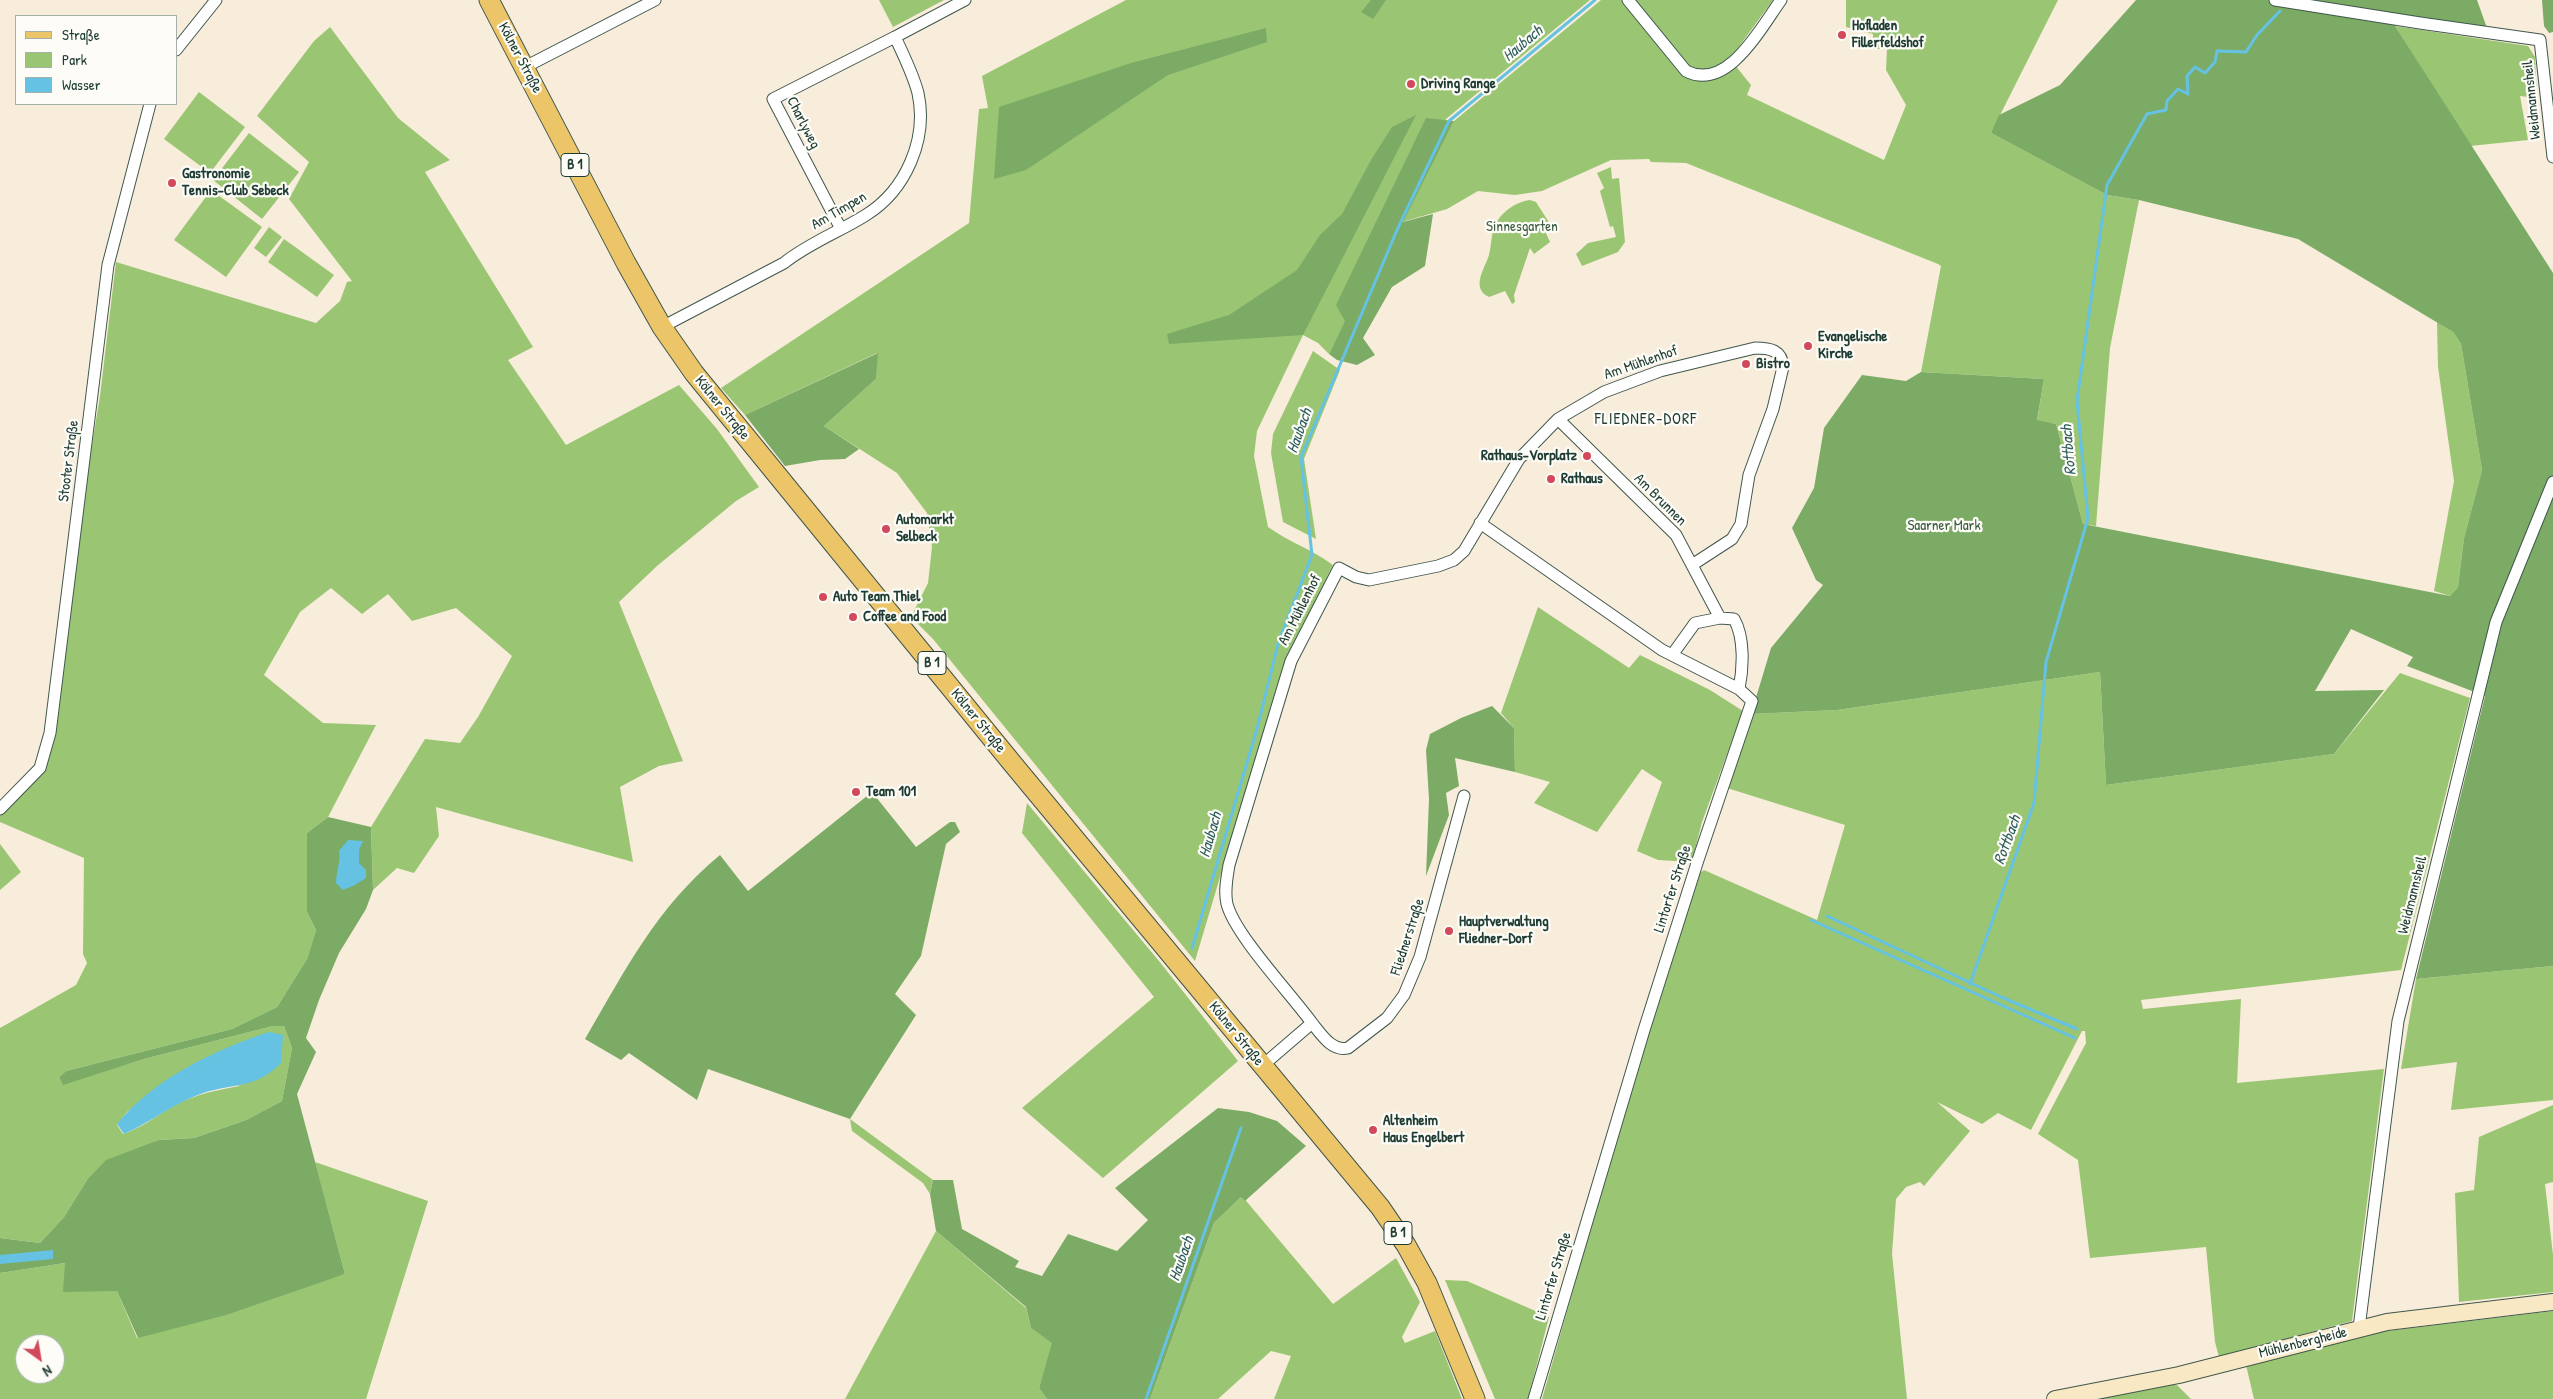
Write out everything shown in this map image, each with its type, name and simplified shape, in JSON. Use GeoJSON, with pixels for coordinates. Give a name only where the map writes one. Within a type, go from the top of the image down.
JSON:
{"type":"FeatureCollection","features":[{"type":"Feature","properties":{"kind":"main road","name":"Kölner Straße"},"geometry":{"type":"LineString","coordinates":[[489,0],[626,263],[662,327],[694,373],[1262,1066],[1376,1202],[1406,1245],[1427,1283],[1475,1399]]}},
{"type":"Feature","properties":{"kind":"street"},"geometry":{"type":"LineString","coordinates":[[178,48],[216,0]]}},
{"type":"Feature","properties":{"kind":"street"},"geometry":{"type":"LineString","coordinates":[[525,67],[656,0]]}},
{"type":"Feature","properties":{"kind":"street"},"geometry":{"type":"LineString","coordinates":[[895,37],[964,0]]}},
{"type":"Feature","properties":{"kind":"street"},"geometry":{"type":"LineString","coordinates":[[1628,0],[1686,71],[1697,77],[1714,76],[1738,59],[1781,0]]}},
{"type":"Feature","properties":{"kind":"street","name":"Weidmannsheil"},"geometry":{"type":"LineString","coordinates":[[2275,0],[2540,40],[2553,157]]}},
{"type":"Feature","properties":{"kind":"street","name":"Am Timpen"},"geometry":{"type":"LineString","coordinates":[[662,327],[784,263],[798,252],[880,205],[902,179],[915,150],[919,135],[918,96],[913,75],[895,37]]}},
{"type":"Feature","properties":{"kind":"street","name":"Charlyweg"},"geometry":{"type":"LineString","coordinates":[[841,229],[773,99],[895,37]]}},
{"type":"Feature","properties":{"kind":"street","name":"Stooter Straße"},"geometry":{"type":"LineString","coordinates":[[0,808],[40,768],[50,733],[108,265],[150,105]]}},
{"type":"Feature","properties":{"kind":"street","name":"Am Mühlenhof"},"geometry":{"type":"LineString","coordinates":[[1312,1023],[1246,938],[1231,914],[1225,890],[1229,865],[1290,661],[1339,568],[1356,577],[1369,580],[1438,566],[1454,560],[1464,551],[1519,458],[1558,419],[1604,392],[1660,371],[1716,356],[1766,348],[1780,354],[1783,367],[1773,408],[1749,475],[1741,524],[1732,539],[1692,565]]}},
{"type":"Feature","properties":{"kind":"street","name":"Am Brunnen"},"geometry":{"type":"LineString","coordinates":[[1558,419],[1586,450],[1676,535],[1720,618]]}},
{"type":"Feature","properties":{"kind":"street","name":"Weidmannsheil"},"geometry":{"type":"LineString","coordinates":[[2359,1328],[2400,1012],[2496,622],[2553,482]]}},
{"type":"Feature","properties":{"kind":"street"},"geometry":{"type":"LineString","coordinates":[[1480,522],[1672,655],[1739,689],[1742,670],[1738,626],[1734,619],[1720,618],[1695,623],[1672,655]]}},
{"type":"Feature","properties":{"kind":"street","name":"Lintorfer Straße"},"geometry":{"type":"LineString","coordinates":[[1534,1399],[1644,1030],[1701,851],[1752,701],[1739,689]]}},
{"type":"Feature","properties":{"kind":"street","name":"Fliednerstraße"},"geometry":{"type":"LineString","coordinates":[[1312,1023],[1333,1047],[1342,1050],[1348,1048],[1387,1018],[1404,996],[1420,957],[1464,796]]}},
{"type":"Feature","properties":{"kind":"street"},"geometry":{"type":"LineString","coordinates":[[1262,1066],[1312,1023]]}},
{"type":"Feature","properties":{"kind":"street","name":"Mühlenbergheide"},"geometry":{"type":"LineString","coordinates":[[2055,1399],[2179,1374],[2387,1322],[2553,1302]]}},
{"type":"Feature","properties":{"kind":"green space"},"geometry":{"type":"Polygon","coordinates":[[[879,0],[944,0],[893,27],[879,0]]]}},
{"type":"Feature","properties":{"kind":"green space"},"geometry":{"type":"Polygon","coordinates":[[[1126,0],[1590,0],[1446,119],[1329,354],[1318,343],[1303,335],[1257,431],[1254,456],[1268,527],[1333,565],[1282,669],[1195,961],[933,639],[911,617],[928,583],[932,547],[927,513],[897,473],[824,426],[876,379],[877,353],[745,415],[721,388],[969,223],[979,109],[988,108],[982,76],[1126,0]]]}},
{"type":"Feature","properties":{"kind":"green space"},"geometry":{"type":"Polygon","coordinates":[[[1371,0],[1386,0],[1373,19],[1361,12],[1371,0]]]}},
{"type":"Feature","properties":{"kind":"green space"},"geometry":{"type":"Polygon","coordinates":[[[1601,0],[1773,0],[1730,59],[1751,85],[1747,95],[1884,160],[1906,105],[1886,70],[1887,49],[1873,49],[1873,34],[1846,27],[1846,0],[2058,0],[1991,133],[2107,195],[2139,200],[2110,348],[2096,526],[2083,524],[2056,424],[2037,421],[2044,379],[1921,372],[1941,266],[1938,264],[1686,163],[1651,162],[1649,159],[1611,160],[1542,191],[1515,195],[1478,191],[1447,209],[1402,222],[1454,121],[1601,0]]]}},
{"type":"Feature","properties":{"kind":"green space","name":"Saarner Mark"},"geometry":{"type":"Polygon","coordinates":[[[2136,0],[2477,0],[2487,28],[2395,15],[2395,26],[2553,273],[2553,966],[2416,979],[2485,696],[2407,666],[2413,657],[2351,629],[2315,691],[2384,690],[2334,754],[2106,785],[2100,672],[1837,710],[1751,714],[1771,648],[1823,585],[1816,580],[1792,528],[1814,488],[1824,428],[1862,375],[1906,381],[1921,372],[2044,379],[2037,420],[2056,424],[2083,524],[2450,596],[2458,587],[2464,538],[2482,470],[2461,344],[2453,332],[2298,239],[2139,200],[2107,195],[1991,133],[1999,115],[2060,85],[2136,0]]]}},
{"type":"Feature","properties":{"kind":"green space"},"geometry":{"type":"Polygon","coordinates":[[[2542,0],[2553,0],[2553,32],[2549,33],[2544,26],[2542,0]]]}},
{"type":"Feature","properties":{"kind":"green space"},"geometry":{"type":"Polygon","coordinates":[[[2395,26],[2528,46],[2535,57],[2537,98],[2520,96],[2528,140],[2470,146],[2395,26]]]}},
{"type":"Feature","properties":{"kind":"green space"},"geometry":{"type":"Polygon","coordinates":[[[330,27],[398,118],[450,160],[425,172],[533,347],[508,360],[566,445],[679,385],[717,429],[759,487],[736,501],[657,566],[619,602],[683,761],[659,766],[620,787],[633,862],[436,807],[439,836],[414,873],[397,868],[373,890],[371,827],[425,739],[460,743],[478,717],[512,656],[456,608],[412,621],[388,594],[362,614],[331,588],[300,612],[264,675],[323,723],[376,725],[328,817],[307,833],[307,912],[316,930],[307,959],[277,1007],[232,1029],[66,1071],[59,1077],[63,1084],[144,1059],[273,1026],[284,1026],[292,1048],[282,1101],[246,1120],[194,1138],[159,1140],[87,1180],[64,1217],[40,1243],[0,1238],[0,1028],[76,985],[87,963],[83,954],[84,858],[0,822],[0,804],[33,769],[42,747],[100,396],[116,262],[316,323],[340,301],[347,282],[352,281],[289,199],[309,162],[257,116],[314,41],[330,27]],[[187,1069],[127,1112],[117,1125],[123,1134],[190,1098],[240,1086],[187,1069]]]}},
{"type":"Feature","properties":{"kind":"green space"},"geometry":{"type":"Polygon","coordinates":[[[1266,28],[1267,42],[1168,75],[1026,170],[994,179],[999,107],[1131,63],[1266,28]]]}},
{"type":"Feature","properties":{"kind":"green space"},"geometry":{"type":"Polygon","coordinates":[[[199,92],[245,127],[210,173],[164,139],[199,92]]]}},
{"type":"Feature","properties":{"kind":"green space"},"geometry":{"type":"Polygon","coordinates":[[[1416,115],[1303,335],[1169,344],[1167,334],[1229,315],[1297,270],[1320,235],[1342,214],[1371,160],[1392,127],[1416,115]]]}},
{"type":"Feature","properties":{"kind":"green space"},"geometry":{"type":"Polygon","coordinates":[[[1426,118],[1454,121],[1403,222],[1433,214],[1425,266],[1392,287],[1363,338],[1375,355],[1357,365],[1337,360],[1329,354],[1345,321],[1336,305],[1426,118]]]}},
{"type":"Feature","properties":{"kind":"green space"},"geometry":{"type":"Polygon","coordinates":[[[249,133],[299,172],[262,219],[213,180],[249,133]]]}},
{"type":"Feature","properties":{"kind":"green space"},"geometry":{"type":"Polygon","coordinates":[[[1611,167],[1612,179],[1619,178],[1625,242],[1618,252],[1582,266],[1576,254],[1588,243],[1616,237],[1613,226],[1610,227],[1600,191],[1604,188],[1597,173],[1611,167]]]}},
{"type":"Feature","properties":{"kind":"green space"},"geometry":{"type":"Polygon","coordinates":[[[211,190],[262,227],[226,277],[174,240],[211,190]]]}},
{"type":"Feature","properties":{"kind":"green space","name":"Sinnesgarten"},"geometry":{"type":"Polygon","coordinates":[[[1530,200],[1536,202],[1550,224],[1545,231],[1550,242],[1534,254],[1530,248],[1514,295],[1515,302],[1512,304],[1505,291],[1489,297],[1483,293],[1480,288],[1480,278],[1489,255],[1493,231],[1498,220],[1512,206],[1530,200]]]}},
{"type":"Feature","properties":{"kind":"green space"},"geometry":{"type":"Polygon","coordinates":[[[269,227],[282,237],[266,257],[254,248],[269,227]]]}},
{"type":"Feature","properties":{"kind":"green space"},"geometry":{"type":"Polygon","coordinates":[[[284,239],[334,275],[317,297],[268,262],[284,239]]]}},
{"type":"Feature","properties":{"kind":"green space"},"geometry":{"type":"Polygon","coordinates":[[[2437,322],[2453,332],[2461,344],[2482,470],[2464,538],[2458,587],[2450,596],[2434,591],[2454,481],[2438,367],[2437,322]]]}},
{"type":"Feature","properties":{"kind":"green space"},"geometry":{"type":"Polygon","coordinates":[[[1313,351],[1340,370],[1304,459],[1316,539],[1283,522],[1271,453],[1273,434],[1313,351]]]}},
{"type":"Feature","properties":{"kind":"green space"},"geometry":{"type":"Polygon","coordinates":[[[878,353],[876,379],[824,426],[859,449],[845,459],[820,460],[785,466],[745,415],[878,353]]]}},
{"type":"Feature","properties":{"kind":"green space"},"geometry":{"type":"Polygon","coordinates":[[[1538,607],[1629,668],[1640,655],[1710,690],[1743,711],[1702,822],[1692,862],[1658,860],[1637,851],[1662,782],[1642,769],[1597,832],[1534,803],[1550,782],[1515,772],[1514,728],[1501,713],[1538,607]]]}},
{"type":"Feature","properties":{"kind":"green space"},"geometry":{"type":"Polygon","coordinates":[[[2100,672],[2106,785],[2334,754],[2400,673],[2470,698],[2401,970],[2141,1000],[2143,1009],[2241,999],[2237,1083],[2384,1069],[2352,1321],[2219,1357],[2215,1342],[2206,1247],[2090,1258],[2078,1160],[2038,1134],[2086,1043],[2085,1031],[2082,1031],[2031,1130],[1998,1113],[1982,1124],[1937,1102],[1970,1131],[1924,1186],[1920,1182],[1906,1187],[1896,1199],[1892,1254],[1907,1399],[1542,1399],[1603,1185],[1697,875],[1704,870],[1817,920],[1845,825],[1727,788],[1751,714],[1837,710],[2100,672]]]}},
{"type":"Feature","properties":{"kind":"green space"},"geometry":{"type":"Polygon","coordinates":[[[1492,706],[1514,728],[1515,772],[1455,758],[1459,786],[1446,793],[1449,815],[1426,876],[1429,799],[1426,750],[1430,734],[1461,718],[1492,706]]]}},
{"type":"Feature","properties":{"kind":"green space"},"geometry":{"type":"Polygon","coordinates":[[[872,792],[916,847],[950,822],[955,822],[960,832],[946,844],[921,956],[895,994],[916,1015],[850,1119],[708,1069],[697,1100],[629,1053],[621,1060],[585,1039],[629,964],[660,918],[698,875],[720,855],[748,891],[872,792]]]}},
{"type":"Feature","properties":{"kind":"green space"},"geometry":{"type":"Polygon","coordinates":[[[1027,803],[1159,961],[1238,1061],[1103,1178],[1022,1108],[1154,997],[1022,833],[1027,803]]]}},
{"type":"Feature","properties":{"kind":"green space"},"geometry":{"type":"Polygon","coordinates":[[[328,817],[371,827],[373,890],[366,909],[339,953],[319,1000],[306,1038],[316,1052],[297,1094],[345,1274],[226,1315],[138,1338],[117,1291],[63,1292],[65,1263],[0,1273],[0,1238],[40,1243],[64,1217],[87,1180],[106,1160],[159,1140],[194,1138],[246,1120],[282,1101],[292,1048],[284,1026],[273,1026],[144,1059],[63,1085],[59,1077],[66,1071],[232,1029],[277,1007],[307,959],[316,930],[307,912],[307,833],[328,817]]]}},
{"type":"Feature","properties":{"kind":"green space"},"geometry":{"type":"Polygon","coordinates":[[[0,844],[21,872],[0,890],[0,844]]]}},
{"type":"Feature","properties":{"kind":"green space"},"geometry":{"type":"Polygon","coordinates":[[[2553,966],[2553,1100],[2451,1110],[2457,1062],[2401,1069],[2416,979],[2553,966]]]}},
{"type":"Feature","properties":{"kind":"green space"},"geometry":{"type":"Polygon","coordinates":[[[2553,1105],[2553,1182],[2545,1184],[2553,1255],[2553,1292],[2459,1302],[2455,1193],[2474,1190],[2479,1137],[2553,1105]]]}},
{"type":"Feature","properties":{"kind":"green space"},"geometry":{"type":"Polygon","coordinates":[[[1218,1108],[1249,1112],[1277,1121],[1306,1146],[1245,1201],[1241,1197],[1214,1223],[1150,1399],[1047,1399],[1039,1388],[1052,1343],[1031,1328],[1026,1307],[936,1231],[930,1194],[933,1180],[953,1180],[962,1229],[1019,1261],[1015,1267],[1042,1276],[1068,1234],[1117,1251],[1148,1220],[1115,1188],[1218,1108]]]}},
{"type":"Feature","properties":{"kind":"green space"},"geometry":{"type":"Polygon","coordinates":[[[850,1119],[933,1180],[930,1194],[923,1183],[852,1131],[850,1119]]]}},
{"type":"Feature","properties":{"kind":"green space"},"geometry":{"type":"Polygon","coordinates":[[[315,1162],[428,1201],[366,1399],[0,1399],[0,1273],[65,1263],[117,1291],[137,1338],[345,1274],[315,1162]]]}},
{"type":"Feature","properties":{"kind":"green space"},"geometry":{"type":"Polygon","coordinates":[[[1242,1196],[1333,1304],[1396,1258],[1420,1302],[1402,1337],[1405,1343],[1435,1331],[1462,1399],[1274,1399],[1291,1356],[1271,1351],[1218,1399],[1150,1399],[1214,1223],[1242,1196]]]}},
{"type":"Feature","properties":{"kind":"green space"},"geometry":{"type":"Polygon","coordinates":[[[936,1231],[1026,1308],[1031,1328],[1053,1343],[1039,1388],[1047,1399],[845,1399],[936,1231]]]}},
{"type":"Feature","properties":{"kind":"green space"},"geometry":{"type":"Polygon","coordinates":[[[1445,1280],[1467,1281],[1549,1317],[1528,1399],[1495,1399],[1445,1280]]]}},
{"type":"Feature","properties":{"kind":"green space"},"geometry":{"type":"Polygon","coordinates":[[[2553,1311],[2553,1399],[2254,1399],[2246,1365],[2362,1334],[2553,1311]]]}},
{"type":"Feature","properties":{"kind":"green space"},"geometry":{"type":"Polygon","coordinates":[[[2163,1385],[2177,1385],[2191,1399],[2094,1399],[2163,1385]]]}},
{"type":"Feature","properties":{"kind":"water"},"geometry":{"type":"Polygon","coordinates":[[[348,840],[363,841],[359,850],[359,863],[366,870],[366,878],[343,890],[336,883],[339,851],[348,840]]]}},
{"type":"Feature","properties":{"kind":"water"},"geometry":{"type":"Polygon","coordinates":[[[269,1032],[283,1035],[281,1063],[263,1077],[244,1084],[192,1097],[124,1134],[117,1124],[149,1093],[186,1068],[206,1057],[269,1032]]]}},
{"type":"Feature","properties":{"kind":"water"},"geometry":{"type":"Polygon","coordinates":[[[53,1250],[53,1259],[0,1264],[0,1255],[53,1250]]]}},
{"type":"Feature","properties":{"kind":"waterway","name":"Haubach"},"geometry":{"type":"LineString","coordinates":[[1192,948],[1257,729],[1278,644],[1312,555],[1301,457],[1397,230],[1449,121],[1595,0]]}},
{"type":"Feature","properties":{"kind":"waterway","name":"Rottbach"},"geometry":{"type":"LineString","coordinates":[[1970,984],[2034,803],[2046,662],[2088,518],[2077,401],[2107,185],[2147,114],[2166,110],[2167,101],[2178,89],[2188,94],[2187,76],[2195,67],[2205,73],[2215,62],[2217,51],[2246,52],[2257,35],[2280,11]]}},
{"type":"Feature","properties":{"kind":"waterway"},"geometry":{"type":"LineString","coordinates":[[1827,916],[2001,997],[2077,1029]]}},
{"type":"Feature","properties":{"kind":"waterway"},"geometry":{"type":"LineString","coordinates":[[1811,920],[2075,1038]]}},
{"type":"Feature","properties":{"kind":"waterway","name":"Haubach"},"geometry":{"type":"LineString","coordinates":[[1146,1399],[1241,1128]]}},
{"type":"Feature","properties":{"kind":"place","name":"Hofladen Fillerfeldshof"},"geometry":{"type":"Point","coordinates":[1842,35]}},
{"type":"Feature","properties":{"kind":"place","name":"Driving Range"},"geometry":{"type":"Point","coordinates":[1411,84]}},
{"type":"Feature","properties":{"kind":"place","name":"Gastronomie Tennis-Club Sebeck"},"geometry":{"type":"Point","coordinates":[172,183]}},
{"type":"Feature","properties":{"kind":"place","name":"Evangelische Kirche"},"geometry":{"type":"Point","coordinates":[1808,346]}},
{"type":"Feature","properties":{"kind":"place","name":"Bistro"},"geometry":{"type":"Point","coordinates":[1746,364]}},
{"type":"Feature","properties":{"kind":"place","name":"Rathaus-Vorplatz"},"geometry":{"type":"Point","coordinates":[1587,456]}},
{"type":"Feature","properties":{"kind":"place","name":"Rathaus"},"geometry":{"type":"Point","coordinates":[1551,479]}},
{"type":"Feature","properties":{"kind":"place","name":"Automarkt Selbeck"},"geometry":{"type":"Point","coordinates":[886,529]}},
{"type":"Feature","properties":{"kind":"place","name":"Auto Team Thiel"},"geometry":{"type":"Point","coordinates":[823,597]}},
{"type":"Feature","properties":{"kind":"place","name":"Coffee and Food"},"geometry":{"type":"Point","coordinates":[853,617]}},
{"type":"Feature","properties":{"kind":"place","name":"Team 101"},"geometry":{"type":"Point","coordinates":[856,792]}},
{"type":"Feature","properties":{"kind":"place","name":"Hauptverwaltung Fliedner-Dorf"},"geometry":{"type":"Point","coordinates":[1449,931]}},
{"type":"Feature","properties":{"kind":"place","name":"Altenheim Haus Engelbert"},"geometry":{"type":"Point","coordinates":[1373,1130]}},
{"type":"Feature","properties":{"kind":"district","name":"FLIEDNER-DORF"},"geometry":{"type":"Point","coordinates":[1646,420]}}]}
